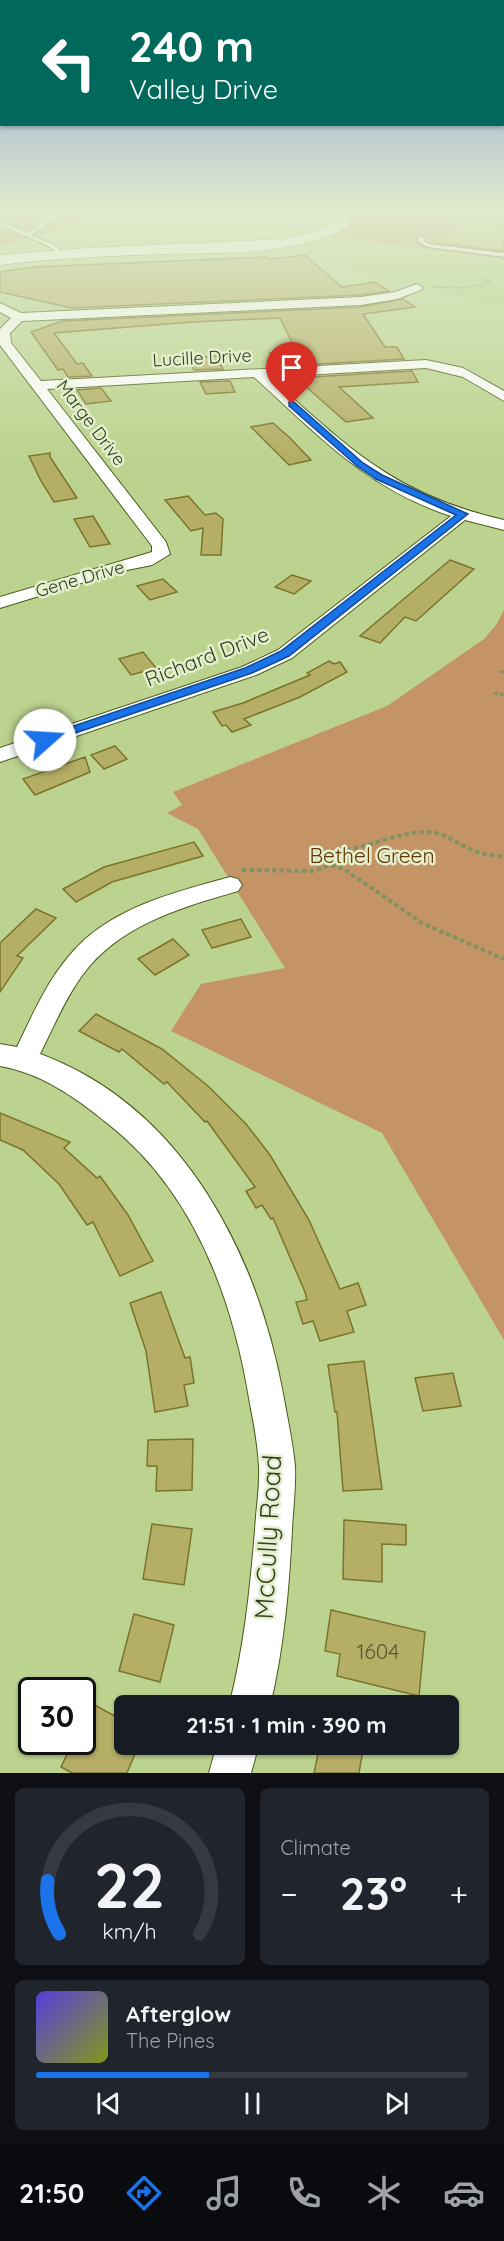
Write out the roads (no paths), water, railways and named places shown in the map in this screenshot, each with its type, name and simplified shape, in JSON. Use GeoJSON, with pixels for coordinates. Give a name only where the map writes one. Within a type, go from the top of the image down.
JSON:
{"type":"FeatureCollection","features":[{"type":"Feature","properties":{"kind":"street"},"geometry":{"type":"LineString","coordinates":[[0,307],[19,316],[361,301],[401,294]]}},
{"type":"Feature","properties":{"kind":"street","name":"Marge Drive"},"geometry":{"type":"LineString","coordinates":[[19,316],[4,332],[3,338],[160,546],[160,554]]}},
{"type":"Feature","properties":{"kind":"street","name":"Lucille Drive"},"geometry":{"type":"LineString","coordinates":[[37,385],[413,364],[441,366],[469,373],[504,397]]}},
{"type":"Feature","properties":{"kind":"street"},"geometry":{"type":"LineString","coordinates":[[258,374],[360,465],[404,490],[463,514],[504,525]]}},
{"type":"Feature","properties":{"kind":"street","name":"Richard Drive"},"geometry":{"type":"LineString","coordinates":[[0,755],[249,670],[285,654],[463,514]]}},
{"type":"Feature","properties":{"kind":"street","name":"Gene Drive"},"geometry":{"type":"LineString","coordinates":[[0,603],[113,568],[146,561],[160,554]]}},
{"type":"Feature","properties":{"kind":"street"},"geometry":{"type":"LineString","coordinates":[[12,1056],[52,1004],[79,961],[108,933],[158,908],[230,885]]}},
{"type":"Feature","properties":{"kind":"street","name":"McCully Road"},"geometry":{"type":"LineString","coordinates":[[12,1056],[73,1083],[126,1118],[162,1153],[199,1208],[234,1276],[263,1369],[277,1470],[270,1586],[252,1695]]}},
{"type":"Feature","properties":{"kind":"street"},"geometry":{"type":"LineString","coordinates":[[230,1773],[235,1755]]}},
{"type":"Feature","properties":{"kind":"park label","name":"Bethel Green"},"geometry":{"type":"Point","coordinates":[372,856]}}]}
